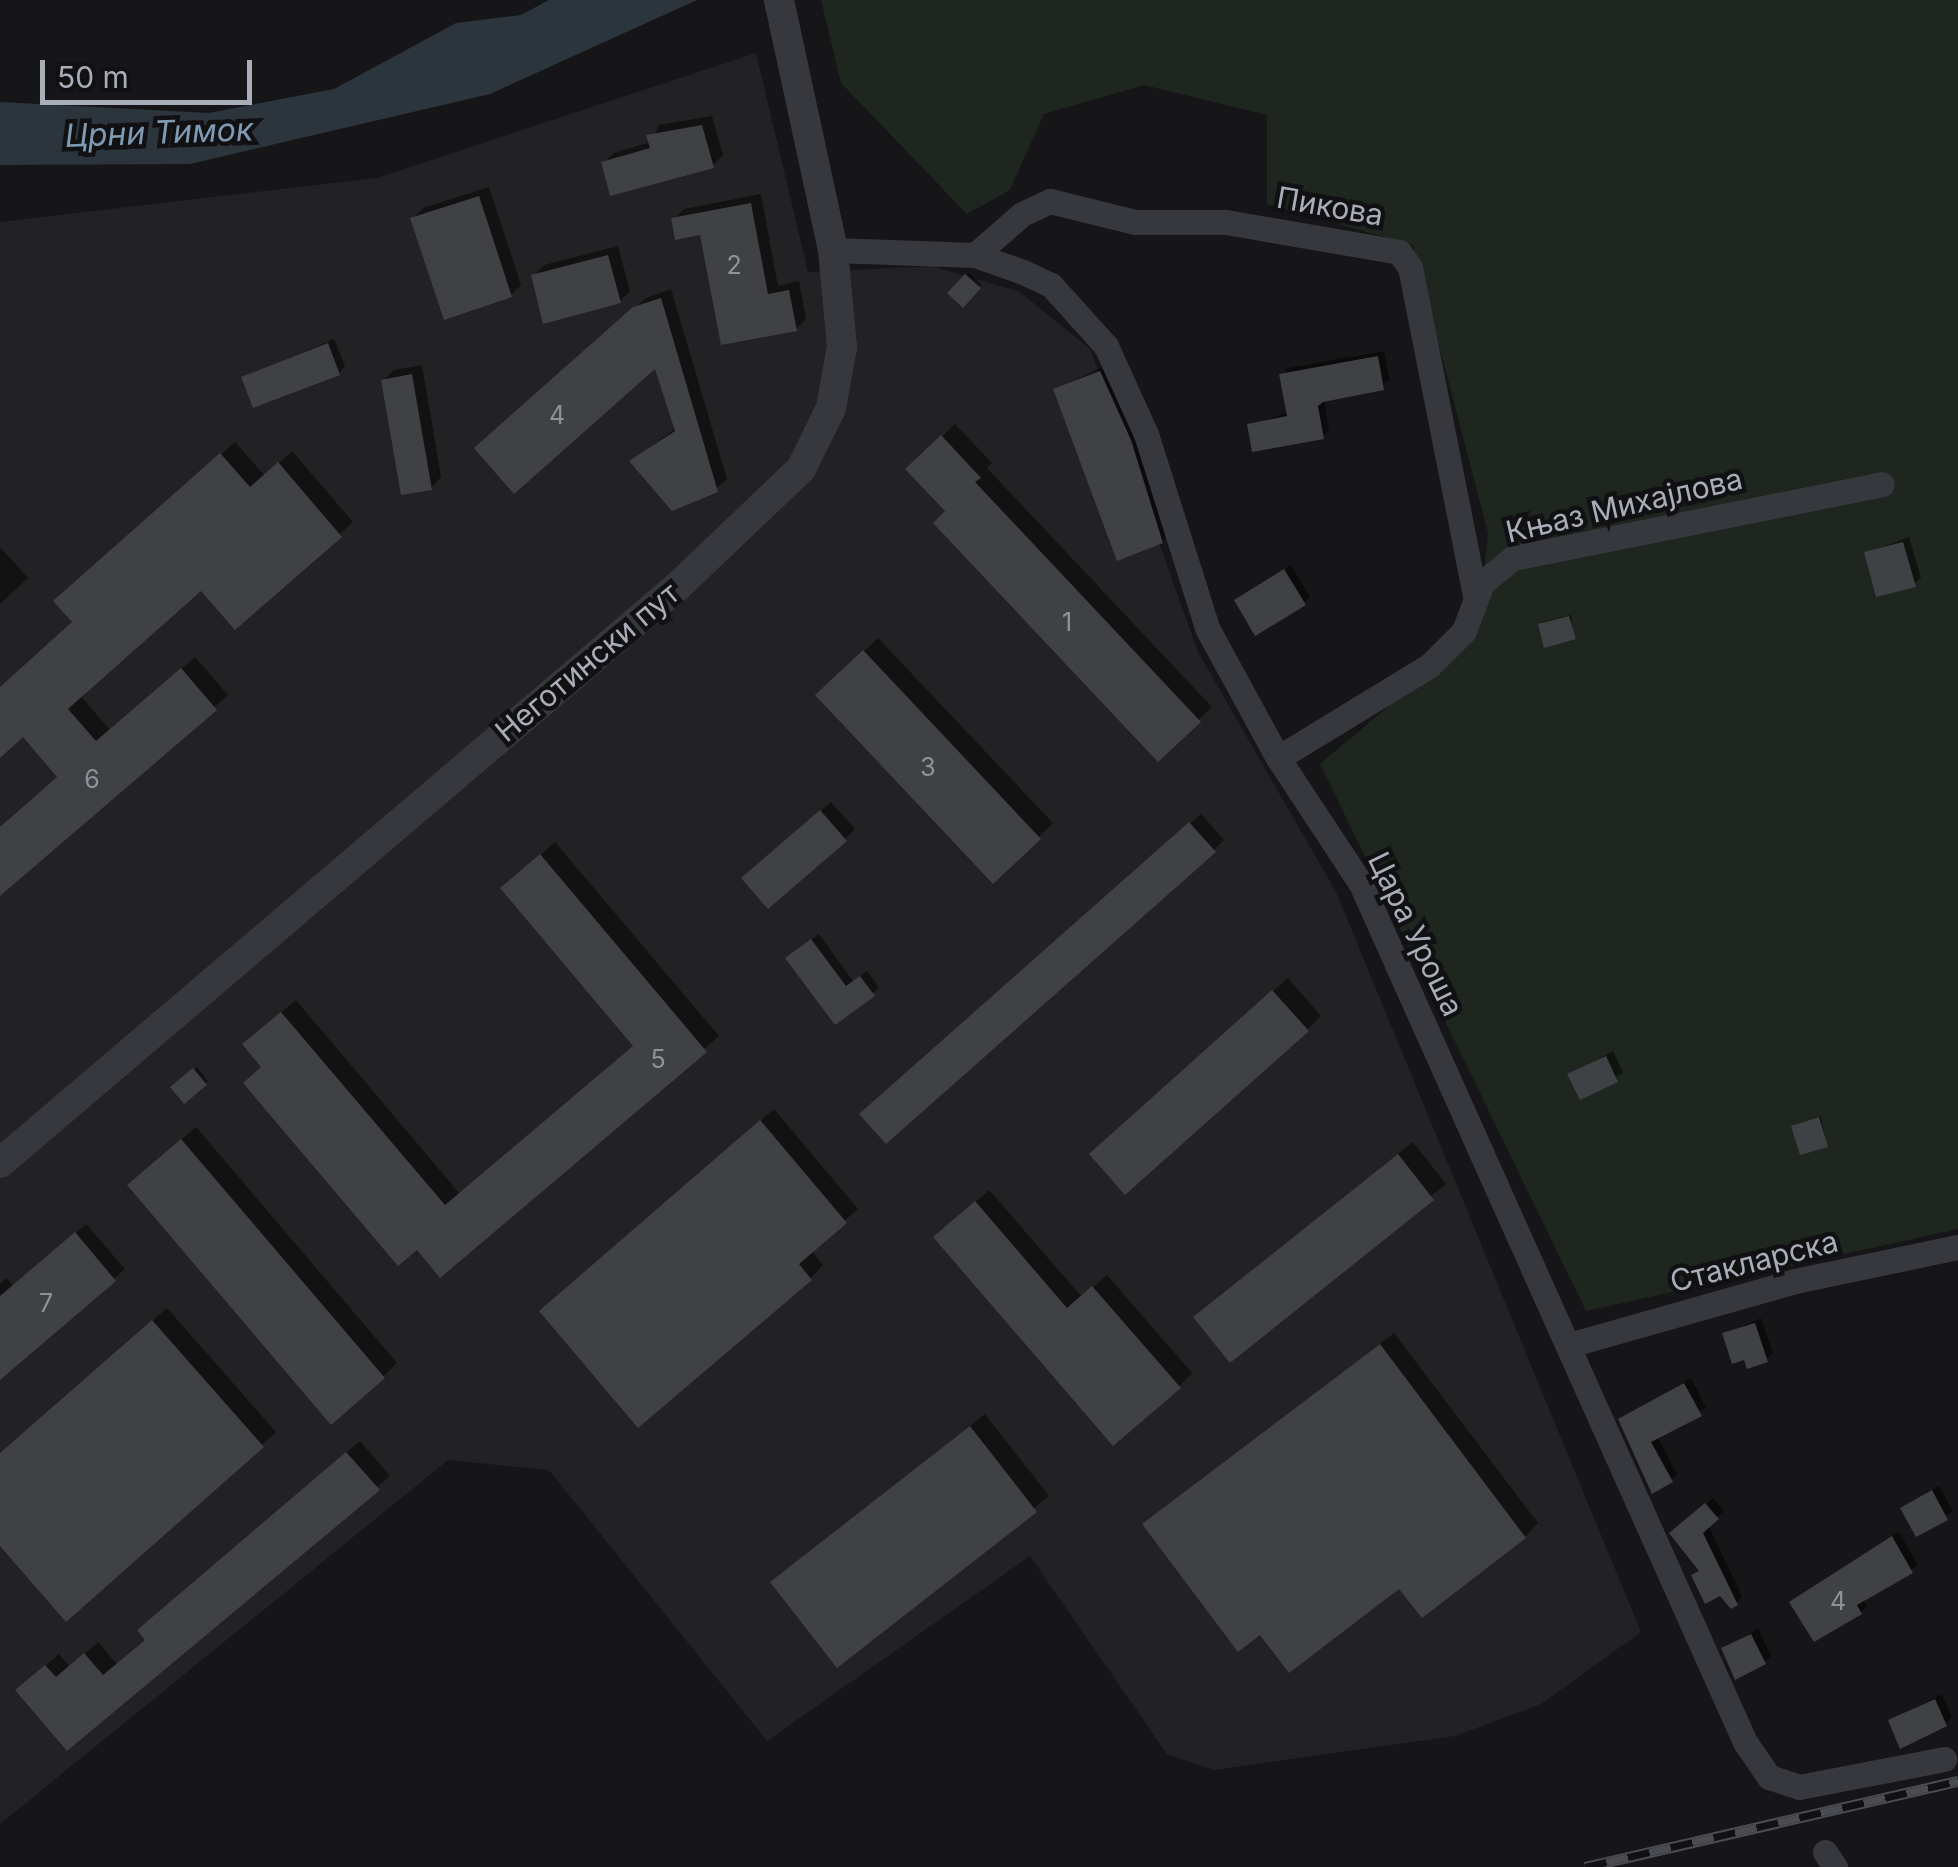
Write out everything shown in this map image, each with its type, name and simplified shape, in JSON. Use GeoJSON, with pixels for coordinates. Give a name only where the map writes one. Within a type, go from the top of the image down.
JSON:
{"type":"FeatureCollection","features":[{"type":"Feature","properties":{"kind":"street","name":"Неготински пут"},"geometry":{"type":"LineString","coordinates":[[0,1163],[676,587],[801,469],[838,376],[834,250],[779,0]]}},
{"type":"Feature","properties":{"kind":"street","name":"Пикова"},"geometry":{"type":"LineString","coordinates":[[975,256],[1036,204],[1050,201],[1135,222],[1226,222],[1399,252],[1410,267],[1476,599]]}},
{"type":"Feature","properties":{"kind":"street","name":"Цара Уроша"},"geometry":{"type":"LineString","coordinates":[[834,250],[975,256],[1051,286],[1106,346],[1146,434],[1207,628],[1278,758],[1361,884],[1727,1709],[1769,1776],[1799,1787],[1944,1759]]}},
{"type":"Feature","properties":{"kind":"street","name":"Књаз Михајлова"},"geometry":{"type":"LineString","coordinates":[[1278,758],[1429,666],[1464,632],[1476,599],[1494,569],[1513,558],[1882,484]]}},
{"type":"Feature","properties":{"kind":"street","name":"Стакларска"},"geometry":{"type":"LineString","coordinates":[[1569,1346],[1795,1281],[1958,1248]]}},
{"type":"Feature","properties":{"kind":"shaded area"},"geometry":{"type":"Polygon","coordinates":[[[821,0],[1958,0],[1958,1229],[1586,1311],[1320,764],[1478,631],[1488,533],[1413,245],[1267,204],[1267,115],[1144,85],[1044,114],[1010,190],[967,214],[841,83],[821,0]]]}},
{"type":"Feature","properties":{"kind":"shaded area"},"geometry":{"type":"Polygon","coordinates":[[[756,53],[808,272],[932,266],[1020,292],[1090,349],[1198,652],[1336,892],[1641,1632],[1541,1704],[1455,1736],[1214,1770],[1167,1754],[1030,1556],[767,1741],[549,1470],[448,1460],[0,1824],[0,222],[377,178],[756,53]]]}},
{"type":"Feature","properties":{"kind":"water","name":"Црни Тимок"},"geometry":{"type":"Polygon","coordinates":[[[549,0],[697,0],[490,94],[190,164],[0,165],[0,102],[209,113],[334,89],[456,23],[521,15],[549,0]]]}},
{"type":"Feature","properties":{"kind":"building"},"geometry":{"type":"Polygon","coordinates":[[[702,125],[714,168],[610,196],[601,162],[650,148],[646,135],[702,125]]]}},
{"type":"Feature","properties":{"kind":"building"},"geometry":{"type":"Polygon","coordinates":[[[479,196],[512,297],[444,320],[410,218],[479,196]]]}},
{"type":"Feature","properties":{"kind":"building"},"geometry":{"type":"Polygon","coordinates":[[[751,203],[768,294],[789,290],[797,331],[721,345],[700,235],[675,240],[671,218],[751,203]]]}},
{"type":"Feature","properties":{"kind":"building"},"geometry":{"type":"Polygon","coordinates":[[[608,255],[621,303],[543,324],[531,275],[608,255]]]}},
{"type":"Feature","properties":{"kind":"building"},"geometry":{"type":"Polygon","coordinates":[[[965,274],[981,288],[963,308],[947,293],[965,274]]]}},
{"type":"Feature","properties":{"kind":"building"},"geometry":{"type":"Polygon","coordinates":[[[661,298],[718,492],[672,511],[629,461],[675,431],[655,369],[514,494],[474,448],[633,307],[661,298]]]}},
{"type":"Feature","properties":{"kind":"building"},"geometry":{"type":"Polygon","coordinates":[[[328,343],[340,375],[253,408],[241,377],[328,343]]]}},
{"type":"Feature","properties":{"kind":"building"},"geometry":{"type":"Polygon","coordinates":[[[1378,356],[1384,390],[1318,406],[1324,439],[1252,452],[1247,424],[1287,416],[1279,374],[1378,356]]]}},
{"type":"Feature","properties":{"kind":"building"},"geometry":{"type":"Polygon","coordinates":[[[1100,371],[1131,440],[1163,543],[1117,561],[1053,389],[1100,371]]]}},
{"type":"Feature","properties":{"kind":"building"},"geometry":{"type":"Polygon","coordinates":[[[412,374],[432,490],[401,495],[381,380],[412,374]]]}},
{"type":"Feature","properties":{"kind":"building"},"geometry":{"type":"Polygon","coordinates":[[[941,435],[981,478],[975,482],[1201,722],[1158,762],[933,523],[945,511],[905,469],[941,435]]]}},
{"type":"Feature","properties":{"kind":"building"},"geometry":{"type":"Polygon","coordinates":[[[220,453],[250,487],[278,462],[342,537],[235,630],[201,591],[68,709],[96,741],[181,668],[217,710],[0,896],[0,827],[57,777],[23,737],[0,758],[0,687],[72,622],[53,601],[220,453]]]}},
{"type":"Feature","properties":{"kind":"building"},"geometry":{"type":"Polygon","coordinates":[[[1903,542],[1916,587],[1876,597],[1864,552],[1903,542]]]}},
{"type":"Feature","properties":{"kind":"building"},"geometry":{"type":"Polygon","coordinates":[[[1284,569],[1306,605],[1255,636],[1234,600],[1284,569]]]}},
{"type":"Feature","properties":{"kind":"building"},"geometry":{"type":"Polygon","coordinates":[[[1569,616],[1576,639],[1544,648],[1538,624],[1569,616]]]}},
{"type":"Feature","properties":{"kind":"building"},"geometry":{"type":"Polygon","coordinates":[[[863,650],[1041,839],[993,884],[815,695],[863,650]]]}},
{"type":"Feature","properties":{"kind":"building"},"geometry":{"type":"Polygon","coordinates":[[[820,810],[847,841],[768,909],[741,878],[820,810]]]}},
{"type":"Feature","properties":{"kind":"building"},"geometry":{"type":"Polygon","coordinates":[[[1189,822],[1216,852],[886,1144],[859,1114],[1189,822]]]}},
{"type":"Feature","properties":{"kind":"building"},"geometry":{"type":"Polygon","coordinates":[[[540,854],[707,1052],[440,1278],[417,1250],[398,1266],[243,1083],[261,1067],[242,1044],[281,1012],[445,1205],[633,1046],[500,888],[540,854]]]}},
{"type":"Feature","properties":{"kind":"building"},"geometry":{"type":"Polygon","coordinates":[[[811,939],[846,986],[860,976],[875,996],[835,1025],[785,958],[811,939]]]}},
{"type":"Feature","properties":{"kind":"building"},"geometry":{"type":"Polygon","coordinates":[[[1272,990],[1309,1031],[1125,1195],[1089,1154],[1272,990]]]}},
{"type":"Feature","properties":{"kind":"building"},"geometry":{"type":"Polygon","coordinates":[[[1606,1056],[1618,1082],[1580,1100],[1567,1074],[1606,1056]]]}},
{"type":"Feature","properties":{"kind":"building"},"geometry":{"type":"Polygon","coordinates":[[[193,1068],[207,1085],[184,1104],[170,1087],[193,1068]]]}},
{"type":"Feature","properties":{"kind":"building"},"geometry":{"type":"Polygon","coordinates":[[[1819,1117],[1828,1147],[1800,1155],[1791,1126],[1819,1117]]]}},
{"type":"Feature","properties":{"kind":"building"},"geometry":{"type":"Polygon","coordinates":[[[760,1120],[847,1223],[799,1264],[812,1280],[638,1428],[539,1311],[760,1120]]]}},
{"type":"Feature","properties":{"kind":"building"},"geometry":{"type":"Polygon","coordinates":[[[181,1139],[385,1378],[331,1425],[127,1185],[181,1139]]]}},
{"type":"Feature","properties":{"kind":"building"},"geometry":{"type":"Polygon","coordinates":[[[1398,1154],[1434,1200],[1230,1363],[1193,1317],[1398,1154]]]}},
{"type":"Feature","properties":{"kind":"building"},"geometry":{"type":"Polygon","coordinates":[[[975,1201],[1067,1308],[1092,1286],[1181,1388],[1113,1446],[933,1237],[975,1201]]]}},
{"type":"Feature","properties":{"kind":"building"},"geometry":{"type":"Polygon","coordinates":[[[75,1232],[116,1281],[0,1380],[0,1296],[75,1232]]]}},
{"type":"Feature","properties":{"kind":"building"},"geometry":{"type":"Polygon","coordinates":[[[152,1320],[264,1447],[66,1622],[0,1546],[0,1453],[152,1320]]]}},
{"type":"Feature","properties":{"kind":"building"},"geometry":{"type":"Polygon","coordinates":[[[1755,1323],[1768,1362],[1747,1369],[1744,1360],[1732,1364],[1722,1333],[1755,1323]]]}},
{"type":"Feature","properties":{"kind":"building"},"geometry":{"type":"Polygon","coordinates":[[[1380,1344],[1526,1538],[1422,1618],[1399,1589],[1289,1673],[1260,1635],[1238,1652],[1142,1524],[1380,1344]]]}},
{"type":"Feature","properties":{"kind":"building"},"geometry":{"type":"Polygon","coordinates":[[[1684,1383],[1702,1416],[1651,1442],[1673,1482],[1652,1494],[1618,1419],[1684,1383]]]}},
{"type":"Feature","properties":{"kind":"building"},"geometry":{"type":"Polygon","coordinates":[[[970,1426],[1037,1512],[837,1668],[770,1582],[970,1426]]]}},
{"type":"Feature","properties":{"kind":"building"},"geometry":{"type":"Polygon","coordinates":[[[346,1452],[380,1490],[67,1751],[15,1690],[45,1665],[56,1677],[84,1653],[103,1675],[145,1640],[137,1630],[346,1452]]]}},
{"type":"Feature","properties":{"kind":"building"},"geometry":{"type":"Polygon","coordinates":[[[1932,1490],[1948,1520],[1916,1537],[1900,1508],[1932,1490]]]}},
{"type":"Feature","properties":{"kind":"building"},"geometry":{"type":"Polygon","coordinates":[[[1705,1503],[1719,1519],[1703,1533],[1738,1605],[1731,1609],[1720,1596],[1705,1604],[1691,1575],[1699,1571],[1669,1533],[1705,1503]]]}},
{"type":"Feature","properties":{"kind":"building"},"geometry":{"type":"Polygon","coordinates":[[[1892,1536],[1913,1573],[1857,1605],[1862,1614],[1814,1642],[1789,1602],[1892,1536]]]}},
{"type":"Feature","properties":{"kind":"building"},"geometry":{"type":"Polygon","coordinates":[[[1751,1634],[1766,1664],[1735,1680],[1721,1648],[1751,1634]]]}},
{"type":"Feature","properties":{"kind":"building"},"geometry":{"type":"Polygon","coordinates":[[[1935,1699],[1947,1726],[1900,1749],[1888,1720],[1935,1699]]]}},
{"type":"Feature","properties":{"kind":"railway"},"geometry":{"type":"LineString","coordinates":[[1585,1867],[1958,1781]]}}]}
